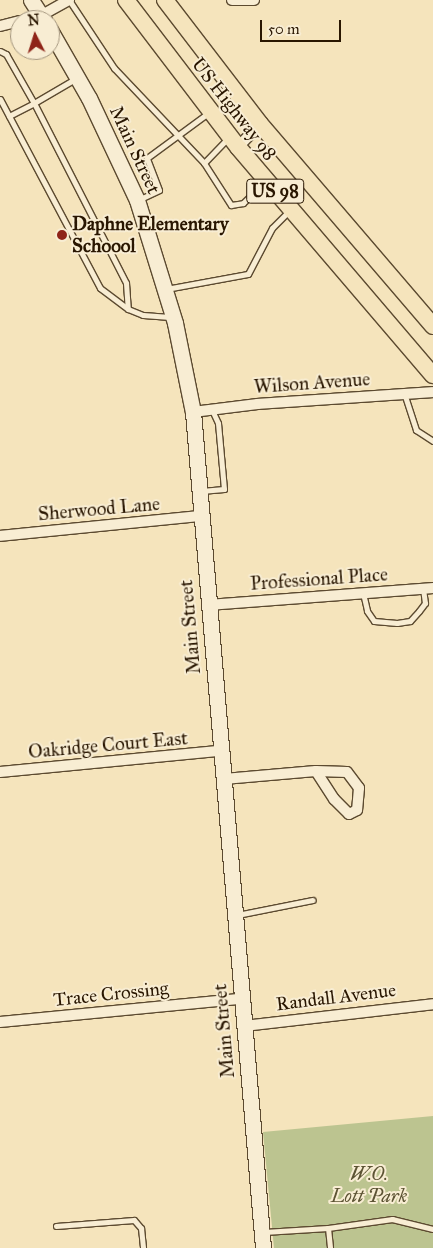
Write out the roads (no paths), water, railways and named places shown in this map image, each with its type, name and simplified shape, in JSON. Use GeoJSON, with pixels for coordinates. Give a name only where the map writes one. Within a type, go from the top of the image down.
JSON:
{"type":"FeatureCollection","features":[{"type":"Feature","properties":{"kind":"main road","name":"US Highway 98"},"geometry":{"type":"LineString","coordinates":[[126,0],[233,142],[433,375]]}},
{"type":"Feature","properties":{"kind":"main road","name":"US Highway 98"},"geometry":{"type":"LineString","coordinates":[[165,0],[260,124],[433,326]]}},
{"type":"Feature","properties":{"kind":"main road","name":"Main Street"},"geometry":{"type":"LineString","coordinates":[[60,47],[77,77],[137,200],[166,290],[193,412],[234,915],[233,999],[244,1026],[264,1248]]}},
{"type":"Feature","properties":{"kind":"street"},"geometry":{"type":"LineString","coordinates":[[55,10],[69,0]]}},
{"type":"Feature","properties":{"kind":"street"},"geometry":{"type":"LineString","coordinates":[[232,0],[254,0]]}},
{"type":"Feature","properties":{"kind":"street"},"geometry":{"type":"LineString","coordinates":[[233,142],[260,124]]}},
{"type":"Feature","properties":{"kind":"street","name":"Wilson Avenue"},"geometry":{"type":"LineString","coordinates":[[193,412],[433,392]]}},
{"type":"Feature","properties":{"kind":"street","name":"Sherwood Lane"},"geometry":{"type":"LineString","coordinates":[[0,536],[202,516]]}},
{"type":"Feature","properties":{"kind":"street","name":"Professional Place"},"geometry":{"type":"LineString","coordinates":[[208,605],[428,588]]}},
{"type":"Feature","properties":{"kind":"street","name":"Oakridge Court East"},"geometry":{"type":"LineString","coordinates":[[0,772],[220,751]]}},
{"type":"Feature","properties":{"kind":"street"},"geometry":{"type":"LineString","coordinates":[[224,779],[316,771],[347,772],[359,788],[357,810],[349,814],[334,799],[316,771]]}},
{"type":"Feature","properties":{"kind":"street","name":"Trace Crossing"},"geometry":{"type":"LineString","coordinates":[[0,1022],[233,999]]}},
{"type":"Feature","properties":{"kind":"street","name":"Randall Avenue"},"geometry":{"type":"LineString","coordinates":[[244,1026],[433,1004]]}},
{"type":"Feature","properties":{"kind":"lane"},"geometry":{"type":"LineString","coordinates":[[69,0],[114,68],[204,163],[231,205],[243,203],[266,181]]}},
{"type":"Feature","properties":{"kind":"lane"},"geometry":{"type":"LineString","coordinates":[[0,51],[6,54],[34,102],[126,283],[128,309]]}},
{"type":"Feature","properties":{"kind":"lane"},"geometry":{"type":"LineString","coordinates":[[9,116],[77,77]]}},
{"type":"Feature","properties":{"kind":"lane"},"geometry":{"type":"LineString","coordinates":[[0,99],[100,288],[128,309],[143,315],[173,317]]}},
{"type":"Feature","properties":{"kind":"lane"},"geometry":{"type":"LineString","coordinates":[[137,200],[159,190],[147,158],[210,112]]}},
{"type":"Feature","properties":{"kind":"lane"},"geometry":{"type":"LineString","coordinates":[[204,163],[233,142]]}},
{"type":"Feature","properties":{"kind":"lane"},"geometry":{"type":"LineString","coordinates":[[166,290],[248,274],[272,228],[290,209]]}},
{"type":"Feature","properties":{"kind":"lane"},"geometry":{"type":"LineString","coordinates":[[404,394],[416,430],[433,441]]}},
{"type":"Feature","properties":{"kind":"lane"},"geometry":{"type":"LineString","coordinates":[[200,491],[224,489],[218,423],[212,410]]}},
{"type":"Feature","properties":{"kind":"lane"},"geometry":{"type":"LineString","coordinates":[[363,593],[367,611],[374,621],[397,623],[410,621],[419,611],[424,603],[428,588]]}},
{"type":"Feature","properties":{"kind":"lane"},"geometry":{"type":"LineString","coordinates":[[234,915],[313,900]]}},
{"type":"Feature","properties":{"kind":"lane"},"geometry":{"type":"LineString","coordinates":[[56,1226],[134,1220],[141,1228],[143,1248]]}},
{"type":"Feature","properties":{"kind":"lane"},"geometry":{"type":"LineString","coordinates":[[262,1233],[328,1228],[392,1220],[433,1229]]}},
{"type":"Feature","properties":{"kind":"lane"},"geometry":{"type":"LineString","coordinates":[[328,1228],[330,1248]]}},
{"type":"Feature","properties":{"kind":"place","name":"Daphne Elementary Schoool"},"geometry":{"type":"Point","coordinates":[62,235]}},
{"type":"Feature","properties":{"kind":"park label","name":"W.O. Lott Park"},"geometry":{"type":"Point","coordinates":[369,1185]}}]}
